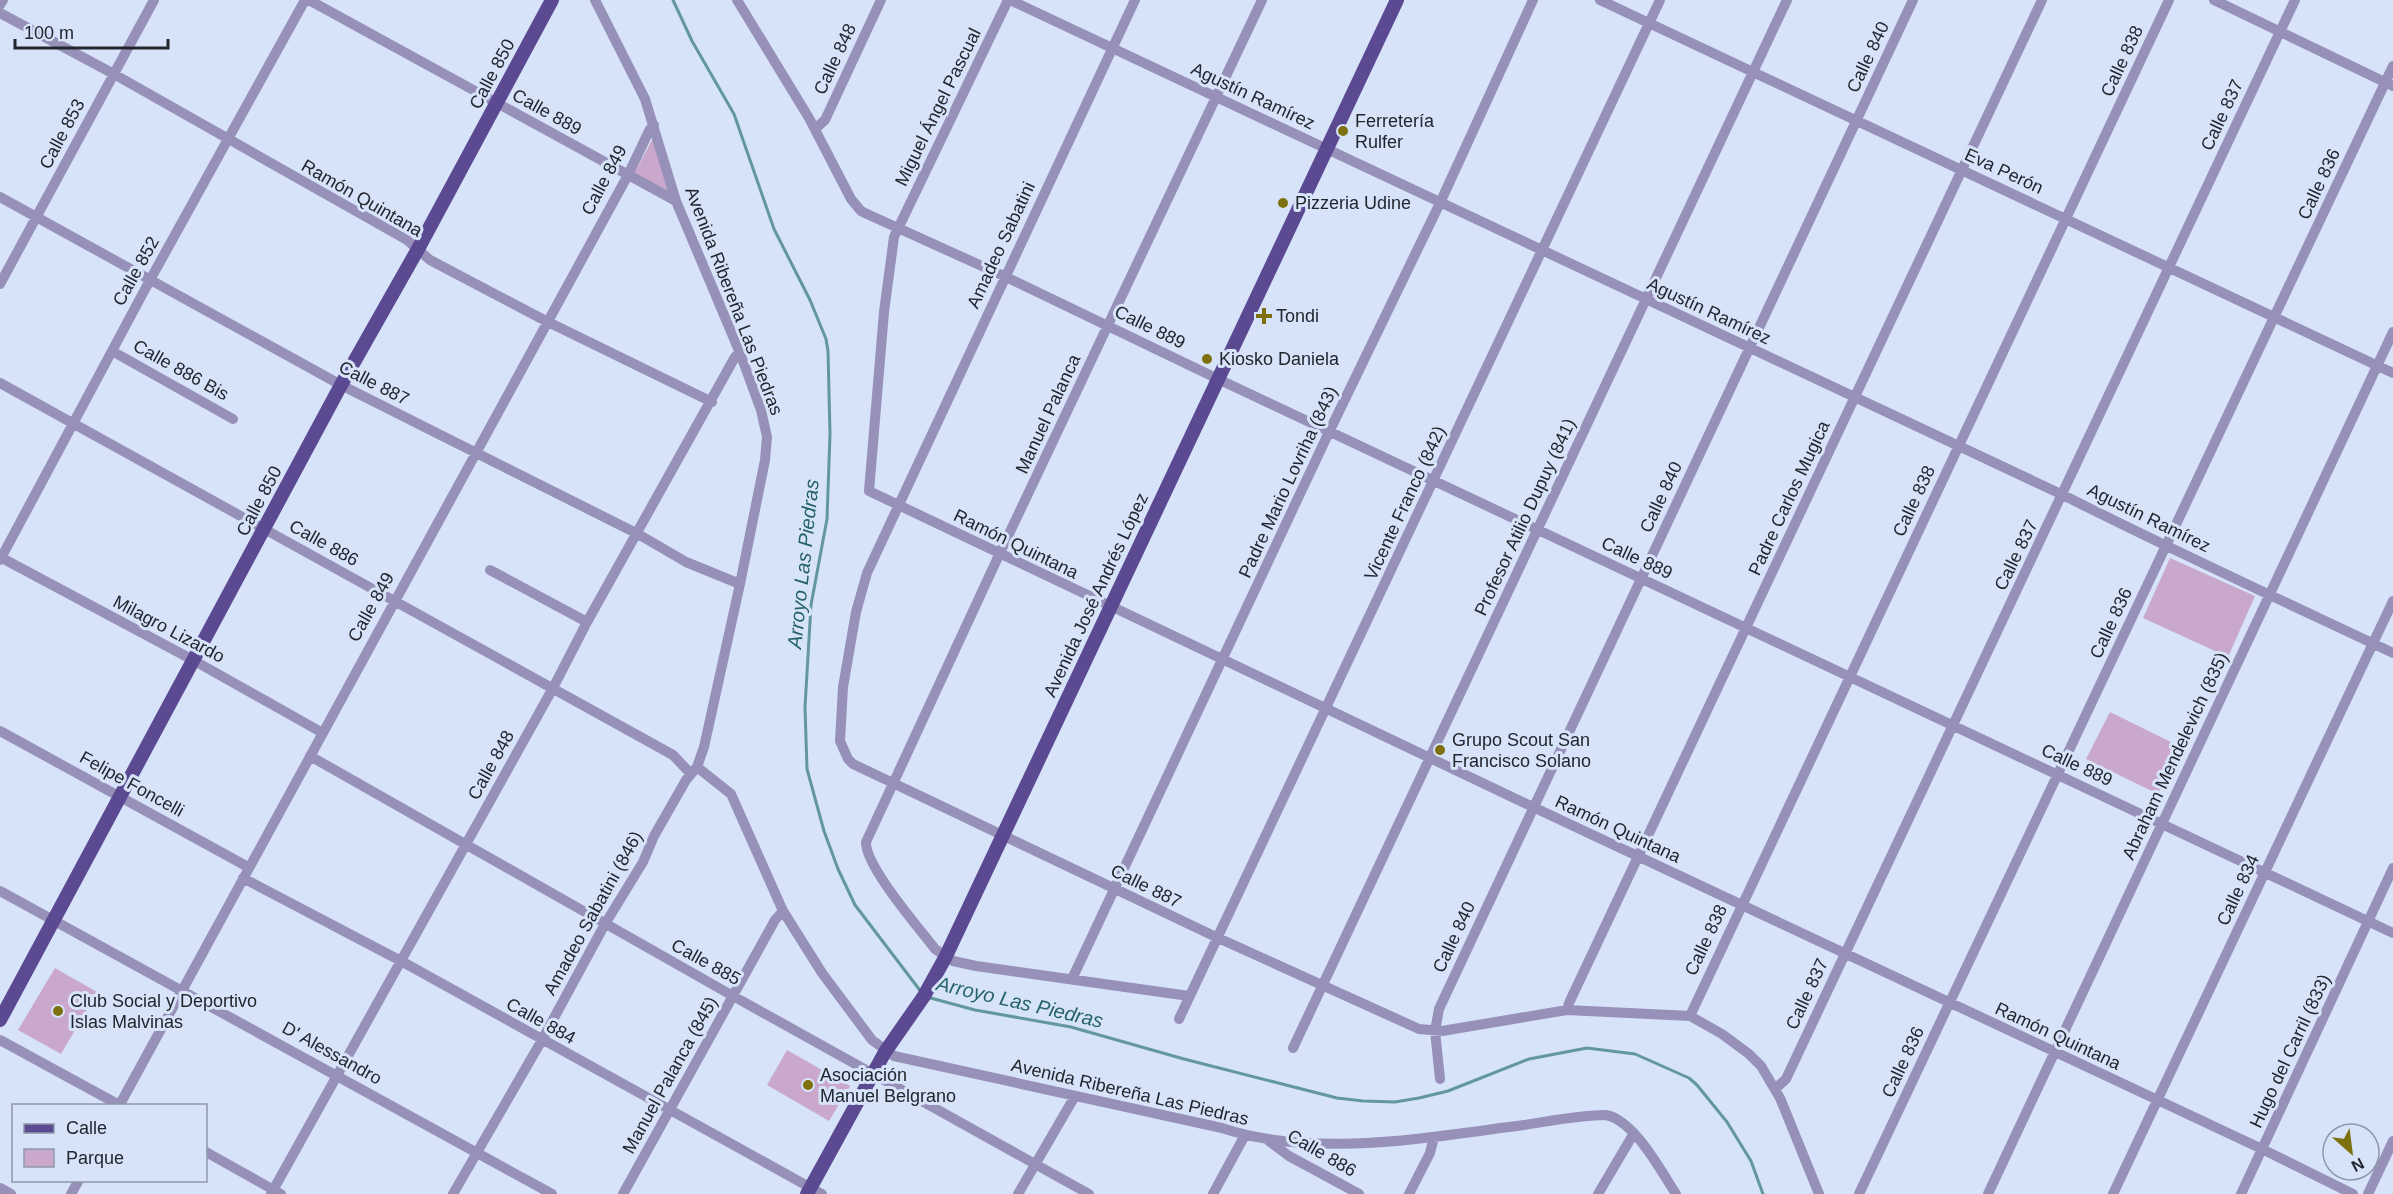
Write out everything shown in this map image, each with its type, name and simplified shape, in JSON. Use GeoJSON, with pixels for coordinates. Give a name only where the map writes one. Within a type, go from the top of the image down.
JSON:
{"type":"FeatureCollection","features":[{"type":"Feature","properties":{"kind":"main road","name":"Calle 850"},"geometry":{"type":"LineString","coordinates":[[0,1020],[341,385],[418,249],[552,0]]}},
{"type":"Feature","properties":{"kind":"main road","name":"Avenida José Andrés López"},"geometry":{"type":"LineString","coordinates":[[813,1192],[873,1074],[889,1046],[915,1010],[945,957],[1397,0]]}},
{"type":"Feature","properties":{"kind":"street"},"geometry":{"type":"LineString","coordinates":[[0,5],[3,0]]}},
{"type":"Feature","properties":{"kind":"street","name":"Calle 853"},"geometry":{"type":"LineString","coordinates":[[0,284],[112,73],[154,0]]}},
{"type":"Feature","properties":{"kind":"street","name":"Calle 889"},"geometry":{"type":"LineString","coordinates":[[307,0],[676,201]]}},
{"type":"Feature","properties":{"kind":"street","name":"Calle 852"},"geometry":{"type":"LineString","coordinates":[[0,558],[150,280],[307,0]]}},
{"type":"Feature","properties":{"kind":"street","name":"Avenida Ribereña Las Piedras"},"geometry":{"type":"LineString","coordinates":[[595,0],[645,99],[676,201],[740,353],[761,410],[767,437],[765,460],[740,584],[704,747],[694,770],[725,788],[735,802],[783,911],[828,982],[872,1041],[889,1046],[907,1060],[1268,1140],[1321,1144],[1434,1137],[1595,1115],[1614,1116],[1634,1133],[1676,1194]]}},
{"type":"Feature","properties":{"kind":"street","name":"Calle 848"},"geometry":{"type":"LineString","coordinates":[[815,129],[825,120],[881,0]]}},
{"type":"Feature","properties":{"kind":"street","name":"Agustín Ramírez"},"geometry":{"type":"LineString","coordinates":[[1009,0],[1750,350],[2063,495],[2166,547],[2269,593],[2393,653]]}},
{"type":"Feature","properties":{"kind":"street","name":"Miguel Ángel Pascual"},"geometry":{"type":"LineString","coordinates":[[898,228],[1009,0]]}},
{"type":"Feature","properties":{"kind":"street","name":"Amadeo Sabatini"},"geometry":{"type":"LineString","coordinates":[[898,506],[1135,0]]}},
{"type":"Feature","properties":{"kind":"street","name":"Manuel Palanca"},"geometry":{"type":"LineString","coordinates":[[945,957],[935,949],[876,870],[867,854],[866,842],[1262,0]]}},
{"type":"Feature","properties":{"kind":"street","name":"Padre Mario Lovriha (843)"},"geometry":{"type":"LineString","coordinates":[[1072,979],[1330,430],[1440,203],[1533,0]]}},
{"type":"Feature","properties":{"kind":"street","name":"Eva Perón"},"geometry":{"type":"LineString","coordinates":[[1600,0],[2393,373]]}},
{"type":"Feature","properties":{"kind":"street","name":"Vicente Franco (842)"},"geometry":{"type":"LineString","coordinates":[[1179,1019],[1660,0]]}},
{"type":"Feature","properties":{"kind":"street","name":"Profesor Atilio Dupuy (841)"},"geometry":{"type":"LineString","coordinates":[[1293,1048],[1787,0]]}},
{"type":"Feature","properties":{"kind":"street","name":"Calle 840"},"geometry":{"type":"LineString","coordinates":[[1440,1079],[1435,1031],[1439,1009],[1913,0]]}},
{"type":"Feature","properties":{"kind":"street","name":"Padre Carlos Mugica"},"geometry":{"type":"LineString","coordinates":[[1567,1011],[1636,855],[2042,0]]}},
{"type":"Feature","properties":{"kind":"street","name":"Calle 838"},"geometry":{"type":"LineString","coordinates":[[1690,1016],[2169,0]]}},
{"type":"Feature","properties":{"kind":"street"},"geometry":{"type":"LineString","coordinates":[[2214,0],[2389,85]]}},
{"type":"Feature","properties":{"kind":"street","name":"Calle 837"},"geometry":{"type":"LineString","coordinates":[[1775,1089],[1786,1078],[2295,0]]}},
{"type":"Feature","properties":{"kind":"street"},"geometry":{"type":"LineString","coordinates":[[743,2],[815,129]]}},
{"type":"Feature","properties":{"kind":"street","name":"Ramón Quintana"},"geometry":{"type":"LineString","coordinates":[[0,13],[112,73],[407,240],[430,260],[546,321],[712,402]]}},
{"type":"Feature","properties":{"kind":"street","name":"Calle 836"},"geometry":{"type":"LineString","coordinates":[[1859,1194],[2274,316],[2389,85],[2393,66]]}},
{"type":"Feature","properties":{"kind":"street","name":"Calle 849"},"geometry":{"type":"LineString","coordinates":[[121,1104],[321,732],[654,125]]}},
{"type":"Feature","properties":{"kind":"street","name":"Calle 889"},"geometry":{"type":"LineString","coordinates":[[815,129],[851,199],[861,211],[1108,325],[2393,933]]}},
{"type":"Feature","properties":{"kind":"street","name":"Calle 887"},"geometry":{"type":"LineString","coordinates":[[0,197],[341,385],[638,534],[686,562],[740,584]]}},
{"type":"Feature","properties":{"kind":"street","name":"Ramón Quintana"},"geometry":{"type":"LineString","coordinates":[[898,228],[893,243],[884,312],[869,492],[2354,1194]]}},
{"type":"Feature","properties":{"kind":"street","name":"Abraham Mendelevich (835)"},"geometry":{"type":"LineString","coordinates":[[1988,1194],[2393,332]]}},
{"type":"Feature","properties":{"kind":"street","name":"Calle 886 Bis"},"geometry":{"type":"LineString","coordinates":[[112,351],[233,419]]}},
{"type":"Feature","properties":{"kind":"street","name":"Calle 848"},"geometry":{"type":"LineString","coordinates":[[275,1193],[400,961],[553,688],[587,622],[740,353]]}},
{"type":"Feature","properties":{"kind":"street","name":"Calle 886"},"geometry":{"type":"LineString","coordinates":[[0,382],[673,755],[694,770]]}},
{"type":"Feature","properties":{"kind":"street","name":"Calle 887"},"geometry":{"type":"LineString","coordinates":[[898,506],[867,573],[856,612],[843,687],[840,733],[840,741],[848,759],[892,783],[1216,937],[1413,1026],[1435,1031]]}},
{"type":"Feature","properties":{"kind":"street","name":"Milagro Lizardo"},"geometry":{"type":"LineString","coordinates":[[0,558],[193,660],[321,732]]}},
{"type":"Feature","properties":{"kind":"street"},"geometry":{"type":"LineString","coordinates":[[490,570],[587,622]]}},
{"type":"Feature","properties":{"kind":"street","name":"Calle 834"},"geometry":{"type":"LineString","coordinates":[[2113,1194],[2393,601]]}},
{"type":"Feature","properties":{"kind":"street","name":"Felipe Foncelli"},"geometry":{"type":"LineString","coordinates":[[0,731],[121,796],[245,873]]}},
{"type":"Feature","properties":{"kind":"street","name":"Calle 885"},"geometry":{"type":"LineString","coordinates":[[310,756],[733,996],[1089,1194]]}},
{"type":"Feature","properties":{"kind":"street","name":"Amadeo Sabatini (846)"},"geometry":{"type":"LineString","coordinates":[[453,1194],[542,1040],[605,924],[643,862],[654,836],[694,770]]}},
{"type":"Feature","properties":{"kind":"street","name":"Hugo del Carril (833)"},"geometry":{"type":"LineString","coordinates":[[2241,1194],[2393,868]]}},
{"type":"Feature","properties":{"kind":"street","name":"Calle 884"},"geometry":{"type":"LineString","coordinates":[[245,873],[813,1192]]}},
{"type":"Feature","properties":{"kind":"street","name":"D' Alessandro"},"geometry":{"type":"LineString","coordinates":[[0,891],[552,1194]]}},
{"type":"Feature","properties":{"kind":"street","name":"Manuel Palanca (845)"},"geometry":{"type":"LineString","coordinates":[[623,1194],[775,920],[783,911]]}},
{"type":"Feature","properties":{"kind":"street"},"geometry":{"type":"LineString","coordinates":[[945,957],[976,966],[1189,996]]}},
{"type":"Feature","properties":{"kind":"street"},"geometry":{"type":"LineString","coordinates":[[1435,1031],[1567,1011],[1690,1016],[1722,1034],[1761,1066],[1775,1089],[1819,1194]]}},
{"type":"Feature","properties":{"kind":"street"},"geometry":{"type":"LineString","coordinates":[[0,1040],[118,1104]]}},
{"type":"Feature","properties":{"kind":"street"},"geometry":{"type":"LineString","coordinates":[[1018,1194],[1075,1096]]}},
{"type":"Feature","properties":{"kind":"street"},"geometry":{"type":"LineString","coordinates":[[1598,1194],[1634,1133]]}},
{"type":"Feature","properties":{"kind":"street"},"geometry":{"type":"LineString","coordinates":[[1214,1194],[1245,1135]]}},
{"type":"Feature","properties":{"kind":"street"},"geometry":{"type":"LineString","coordinates":[[1409,1194],[1430,1153],[1434,1137]]}},
{"type":"Feature","properties":{"kind":"street","name":"Calle 886"},"geometry":{"type":"LineString","coordinates":[[1268,1140],[1289,1156],[1359,1194]]}},
{"type":"Feature","properties":{"kind":"street"},"geometry":{"type":"LineString","coordinates":[[2368,1194],[2393,1140]]}},
{"type":"Feature","properties":{"kind":"street"},"geometry":{"type":"LineString","coordinates":[[207,1153],[275,1193]]}},
{"type":"Feature","properties":{"kind":"street"},"geometry":{"type":"LineString","coordinates":[[0,1188],[11,1194]]}},
{"type":"Feature","properties":{"kind":"green space"},"geometry":{"type":"Polygon","coordinates":[[[652,140],[655,140],[669,193],[634,174],[652,140]]]}},
{"type":"Feature","properties":{"kind":"green space"},"geometry":{"type":"Polygon","coordinates":[[[2170,558],[2255,596],[2228,657],[2143,618],[2170,558]]]}},
{"type":"Feature","properties":{"kind":"green space"},"geometry":{"type":"Polygon","coordinates":[[[2110,712],[2181,747],[2158,794],[2086,759],[2110,712]]]}},
{"type":"Feature","properties":{"kind":"green space","name":"Club Social y Deportivo Islas Malvinas"},"geometry":{"type":"Polygon","coordinates":[[[55,968],[97,992],[61,1054],[18,1030],[55,968]]]}},
{"type":"Feature","properties":{"kind":"green space","name":"Asociación Manuel Belgrano"},"geometry":{"type":"Polygon","coordinates":[[[787,1050],[850,1086],[829,1121],[767,1085],[787,1050]]]}},
{"type":"Feature","properties":{"kind":"waterway","name":"Arroyo Las Piedras"},"geometry":{"type":"LineString","coordinates":[[673,0],[692,41],[734,114],[774,229],[810,300],[826,339],[830,434],[827,519],[811,605],[805,707],[807,769],[824,831],[855,905],[922,993]]}},
{"type":"Feature","properties":{"kind":"waterway","name":"Arroyo Las Piedras"},"geometry":{"type":"LineString","coordinates":[[927,997],[975,1010],[1071,1027],[1337,1098],[1363,1101],[1395,1102],[1419,1098],[1448,1091],[1529,1059],[1587,1048],[1635,1054],[1689,1078],[1697,1085],[1727,1122],[1751,1161],[1763,1194]]}},
{"type":"Feature","properties":{"kind":"place","name":"Ferretería Rulfer"},"geometry":{"type":"Point","coordinates":[1343,131]}},
{"type":"Feature","properties":{"kind":"place","name":"Pizzeria Udine"},"geometry":{"type":"Point","coordinates":[1283,203]}},
{"type":"Feature","properties":{"kind":"place","name":"Tondi"},"geometry":{"type":"Point","coordinates":[1264,316]}},
{"type":"Feature","properties":{"kind":"place","name":"Kiosko Daniela"},"geometry":{"type":"Point","coordinates":[1207,359]}},
{"type":"Feature","properties":{"kind":"place","name":"Grupo Scout San Francisco Solano"},"geometry":{"type":"Point","coordinates":[1440,750]}},
{"type":"Feature","properties":{"kind":"place","name":"Club Social y Deportivo Islas Malvinas"},"geometry":{"type":"Point","coordinates":[58,1011]}},
{"type":"Feature","properties":{"kind":"place","name":"Asociación Manuel Belgrano"},"geometry":{"type":"Point","coordinates":[808,1085]}}]}
